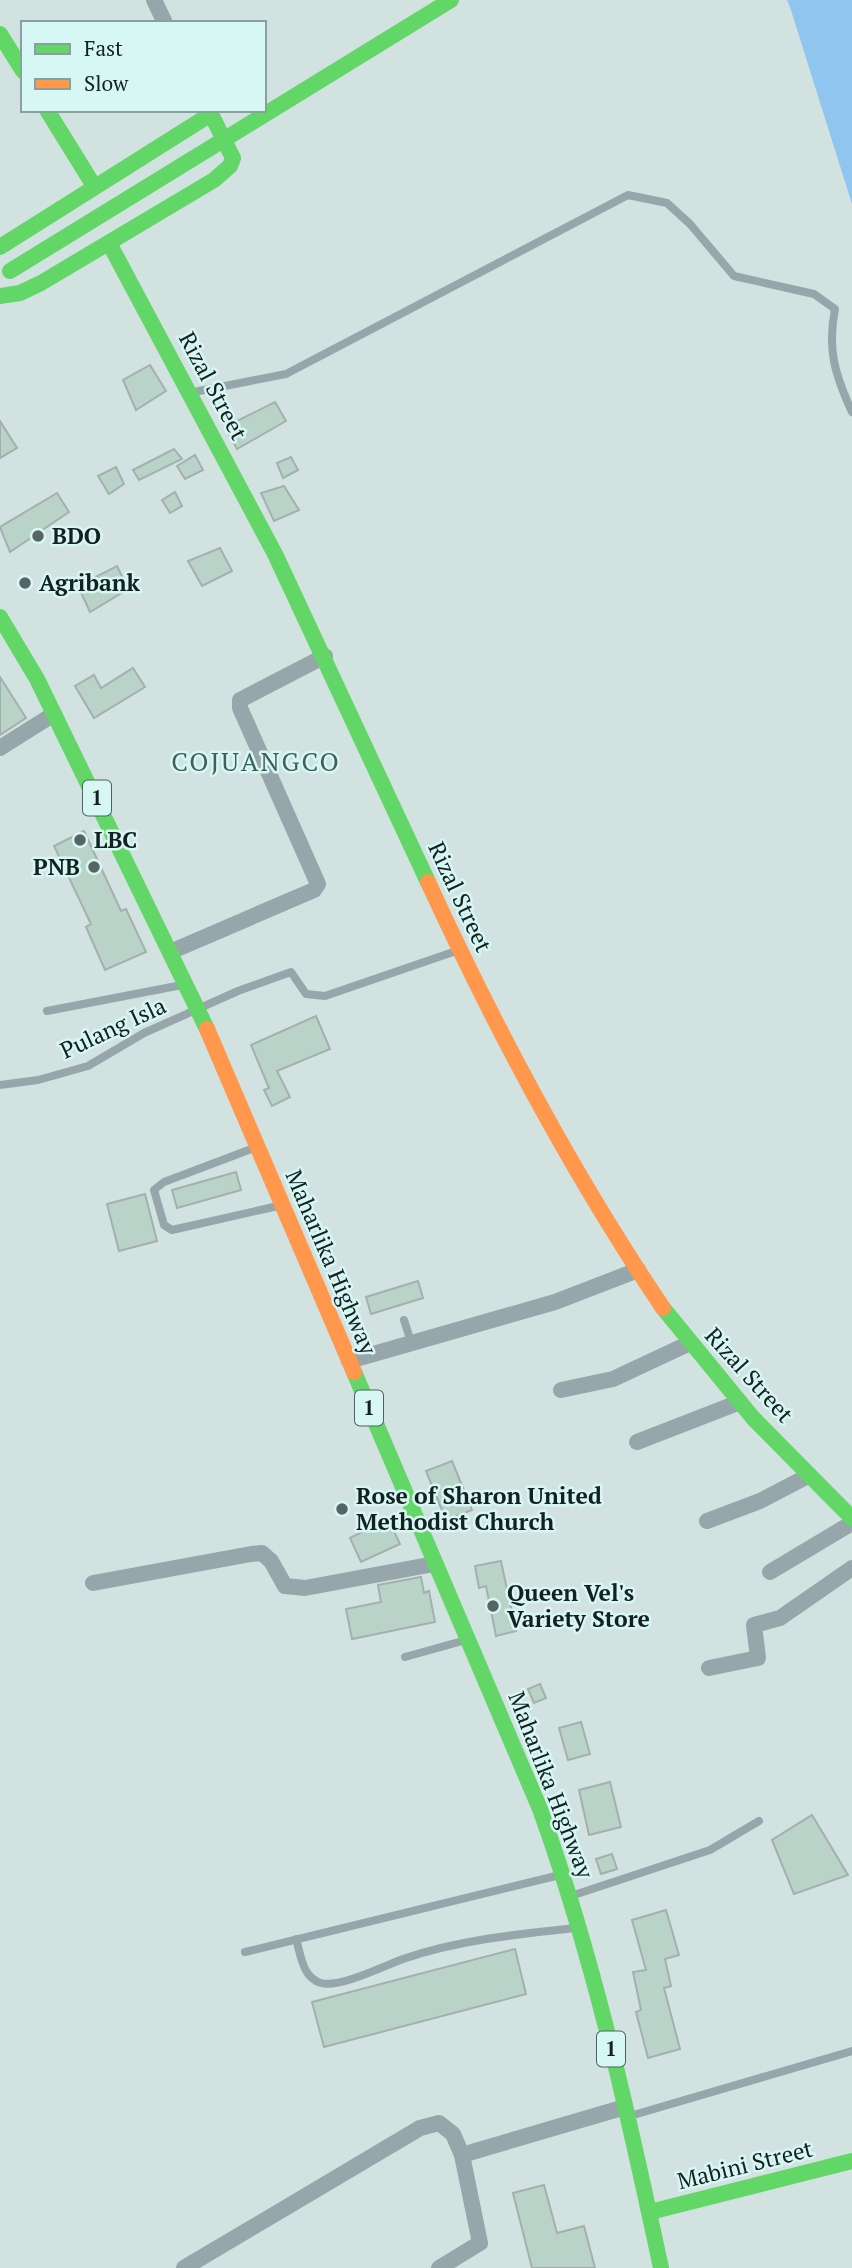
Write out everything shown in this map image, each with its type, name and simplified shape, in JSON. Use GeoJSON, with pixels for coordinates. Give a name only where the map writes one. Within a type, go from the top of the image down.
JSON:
{"type":"FeatureCollection","features":[{"type":"Feature","properties":{"kind":"main road"},"geometry":{"type":"LineString","coordinates":[[10,271],[452,0]]}},
{"type":"Feature","properties":{"kind":"main road"},"geometry":{"type":"LineString","coordinates":[[0,34],[21,68]]}},
{"type":"Feature","properties":{"kind":"main road"},"geometry":{"type":"LineString","coordinates":[[48,112],[94,186]]}},
{"type":"Feature","properties":{"kind":"main road"},"geometry":{"type":"LineString","coordinates":[[0,247],[210,112],[233,158],[230,166],[214,180],[31,289],[12,296],[0,296]]}},
{"type":"Feature","properties":{"kind":"main road","name":"Rizal Street"},"geometry":{"type":"LineString","coordinates":[[109,243],[192,392],[325,656],[459,950],[569,1160],[638,1270],[690,1343],[740,1402],[852,1520]]}},
{"type":"Feature","properties":{"kind":"main road","name":"Maharlika Highway"},"geometry":{"type":"LineString","coordinates":[[1,622],[54,715],[121,846],[199,1010],[540,1808],[579,1928],[663,2267]]}},
{"type":"Feature","properties":{"kind":"main road","name":"Mabini Street"},"geometry":{"type":"LineString","coordinates":[[650,2212],[852,2161]]}},
{"type":"Feature","properties":{"kind":"street"},"geometry":{"type":"LineString","coordinates":[[154,0],[165,21]]}},
{"type":"Feature","properties":{"kind":"street"},"geometry":{"type":"LineString","coordinates":[[170,952],[314,890],[318,884],[240,708],[240,700],[325,656]]}},
{"type":"Feature","properties":{"kind":"street"},"geometry":{"type":"LineString","coordinates":[[0,748],[54,715]]}},
{"type":"Feature","properties":{"kind":"street"},"geometry":{"type":"LineString","coordinates":[[349,1361],[555,1301],[638,1270]]}},
{"type":"Feature","properties":{"kind":"street"},"geometry":{"type":"LineString","coordinates":[[561,1390],[612,1379],[690,1343]]}},
{"type":"Feature","properties":{"kind":"street"},"geometry":{"type":"LineString","coordinates":[[637,1442],[740,1402]]}},
{"type":"Feature","properties":{"kind":"street"},"geometry":{"type":"LineString","coordinates":[[707,1521],[760,1501],[808,1476]]}},
{"type":"Feature","properties":{"kind":"street"},"geometry":{"type":"LineString","coordinates":[[770,1572],[852,1520]]}},
{"type":"Feature","properties":{"kind":"street"},"geometry":{"type":"LineString","coordinates":[[93,1583],[262,1553],[271,1561],[285,1586],[305,1588],[434,1564]]}},
{"type":"Feature","properties":{"kind":"street"},"geometry":{"type":"LineString","coordinates":[[709,1668],[758,1658],[754,1625],[780,1618],[852,1568]]}},
{"type":"Feature","properties":{"kind":"street"},"geometry":{"type":"LineString","coordinates":[[462,2155],[626,2112]]}},
{"type":"Feature","properties":{"kind":"street"},"geometry":{"type":"LineString","coordinates":[[184,2268],[420,2128],[439,2123],[453,2134],[462,2155],[480,2243],[439,2268]]}},
{"type":"Feature","properties":{"kind":"lane"},"geometry":{"type":"LineString","coordinates":[[192,392],[286,374],[628,195],[667,204],[690,224],[734,276],[814,294],[835,309],[830,337],[838,381],[852,412]]}},
{"type":"Feature","properties":{"kind":"lane","name":"Pulang Isla"},"geometry":{"type":"LineString","coordinates":[[0,1085],[38,1080],[88,1066],[144,1033],[238,991],[291,972],[306,994],[325,996],[459,950]]}},
{"type":"Feature","properties":{"kind":"lane"},"geometry":{"type":"LineString","coordinates":[[47,1012],[185,984]]}},
{"type":"Feature","properties":{"kind":"lane"},"geometry":{"type":"LineString","coordinates":[[257,1147],[164,1182],[154,1190],[164,1225],[172,1230],[281,1205]]}},
{"type":"Feature","properties":{"kind":"lane"},"geometry":{"type":"LineString","coordinates":[[404,1320],[411,1342]]}},
{"type":"Feature","properties":{"kind":"lane"},"geometry":{"type":"LineString","coordinates":[[404,1657],[469,1639]]}},
{"type":"Feature","properties":{"kind":"lane"},"geometry":{"type":"LineString","coordinates":[[569,1896],[710,1850],[759,1821]]}},
{"type":"Feature","properties":{"kind":"lane"},"geometry":{"type":"LineString","coordinates":[[245,1952],[563,1875]]}},
{"type":"Feature","properties":{"kind":"lane"},"geometry":{"type":"LineString","coordinates":[[296,1939],[306,1972],[321,1983],[338,1983],[420,1955],[496,1938],[579,1928]]}},
{"type":"Feature","properties":{"kind":"lane"},"geometry":{"type":"LineString","coordinates":[[626,2112],[852,2051]]}},
{"type":"Feature","properties":{"kind":"water"},"geometry":{"type":"Polygon","coordinates":[[[787,0],[852,0],[852,204],[790,7],[787,0]]]}},
{"type":"Feature","properties":{"kind":"building"},"geometry":{"type":"Polygon","coordinates":[[[150,365],[166,391],[136,410],[123,380],[150,365]]]}},
{"type":"Feature","properties":{"kind":"building"},"geometry":{"type":"Polygon","coordinates":[[[275,402],[286,421],[237,449],[225,427],[275,402]]]}},
{"type":"Feature","properties":{"kind":"building"},"geometry":{"type":"Polygon","coordinates":[[[0,421],[17,448],[0,458],[0,421]]]}},
{"type":"Feature","properties":{"kind":"building"},"geometry":{"type":"Polygon","coordinates":[[[174,449],[182,459],[139,480],[133,470],[174,449]]]}},
{"type":"Feature","properties":{"kind":"building"},"geometry":{"type":"Polygon","coordinates":[[[195,455],[203,470],[185,479],[177,466],[195,455]]]}},
{"type":"Feature","properties":{"kind":"building"},"geometry":{"type":"Polygon","coordinates":[[[291,457],[298,470],[283,478],[277,463],[291,457]]]}},
{"type":"Feature","properties":{"kind":"building"},"geometry":{"type":"Polygon","coordinates":[[[116,467],[124,484],[109,494],[98,476],[116,467]]]}},
{"type":"Feature","properties":{"kind":"building"},"geometry":{"type":"Polygon","coordinates":[[[284,486],[299,510],[274,521],[261,493],[284,486]]]}},
{"type":"Feature","properties":{"kind":"building"},"geometry":{"type":"Polygon","coordinates":[[[175,492],[182,506],[170,513],[162,500],[175,492]]]}},
{"type":"Feature","properties":{"kind":"building"},"geometry":{"type":"Polygon","coordinates":[[[57,493],[69,512],[10,552],[0,527],[57,493]]]}},
{"type":"Feature","properties":{"kind":"building"},"geometry":{"type":"Polygon","coordinates":[[[220,548],[232,571],[202,586],[188,561],[220,548]]]}},
{"type":"Feature","properties":{"kind":"building"},"geometry":{"type":"Polygon","coordinates":[[[117,566],[128,589],[90,612],[78,586],[117,566]]]}},
{"type":"Feature","properties":{"kind":"building"},"geometry":{"type":"Polygon","coordinates":[[[133,668],[145,687],[94,718],[75,686],[94,675],[101,688],[133,668]]]}},
{"type":"Feature","properties":{"kind":"building"},"geometry":{"type":"Polygon","coordinates":[[[0,677],[26,718],[0,735],[0,677]]]}},
{"type":"Feature","properties":{"kind":"building"},"geometry":{"type":"Polygon","coordinates":[[[84,831],[121,911],[126,909],[146,952],[105,970],[86,927],[91,924],[54,846],[84,831]]]}},
{"type":"Feature","properties":{"kind":"building"},"geometry":{"type":"Polygon","coordinates":[[[316,1016],[330,1049],[277,1071],[290,1097],[272,1106],[264,1090],[269,1088],[251,1045],[316,1016]]]}},
{"type":"Feature","properties":{"kind":"building"},"geometry":{"type":"Polygon","coordinates":[[[236,1172],[241,1190],[177,1208],[172,1190],[236,1172]]]}},
{"type":"Feature","properties":{"kind":"building"},"geometry":{"type":"Polygon","coordinates":[[[145,1194],[157,1241],[119,1251],[107,1204],[145,1194]]]}},
{"type":"Feature","properties":{"kind":"building"},"geometry":{"type":"Polygon","coordinates":[[[418,1281],[423,1298],[371,1314],[366,1297],[418,1281]]]}},
{"type":"Feature","properties":{"kind":"building"},"geometry":{"type":"Polygon","coordinates":[[[452,1461],[472,1510],[446,1520],[426,1471],[452,1461]]]}},
{"type":"Feature","properties":{"kind":"building"},"geometry":{"type":"Polygon","coordinates":[[[388,1519],[400,1544],[361,1562],[350,1538],[388,1519]]]}},
{"type":"Feature","properties":{"kind":"building"},"geometry":{"type":"Polygon","coordinates":[[[501,1561],[516,1631],[496,1636],[486,1586],[479,1588],[475,1566],[501,1561]]]}},
{"type":"Feature","properties":{"kind":"building"},"geometry":{"type":"Polygon","coordinates":[[[421,1577],[424,1593],[429,1591],[435,1622],[352,1639],[346,1609],[381,1602],[378,1585],[421,1577]]]}},
{"type":"Feature","properties":{"kind":"building"},"geometry":{"type":"Polygon","coordinates":[[[540,1684],[546,1698],[534,1703],[528,1689],[540,1684]]]}},
{"type":"Feature","properties":{"kind":"building"},"geometry":{"type":"Polygon","coordinates":[[[581,1722],[590,1754],[568,1760],[559,1728],[581,1722]]]}},
{"type":"Feature","properties":{"kind":"building"},"geometry":{"type":"Polygon","coordinates":[[[610,1782],[621,1827],[589,1835],[579,1790],[610,1782]]]}},
{"type":"Feature","properties":{"kind":"building"},"geometry":{"type":"Polygon","coordinates":[[[812,1815],[848,1875],[794,1894],[772,1840],[812,1815]]]}},
{"type":"Feature","properties":{"kind":"building"},"geometry":{"type":"Polygon","coordinates":[[[612,1854],[617,1869],[601,1874],[596,1859],[612,1854]]]}},
{"type":"Feature","properties":{"kind":"building"},"geometry":{"type":"Polygon","coordinates":[[[666,1910],[679,1955],[665,1959],[671,1986],[664,1988],[680,2049],[648,2058],[636,2012],[641,2010],[633,1972],[646,1970],[632,1920],[666,1910]]]}},
{"type":"Feature","properties":{"kind":"building"},"geometry":{"type":"Polygon","coordinates":[[[515,1949],[526,1994],[324,2047],[312,2002],[515,1949]]]}},
{"type":"Feature","properties":{"kind":"building"},"geometry":{"type":"Polygon","coordinates":[[[544,2185],[557,2233],[584,2226],[595,2268],[532,2268],[513,2193],[544,2185]]]}},
{"type":"Feature","properties":{"kind":"traffic: fast"},"geometry":{"type":"LineString","coordinates":[[10,271],[451,0]]}},
{"type":"Feature","properties":{"kind":"traffic: fast"},"geometry":{"type":"LineString","coordinates":[[0,34],[21,68]]}},
{"type":"Feature","properties":{"kind":"traffic: fast"},"geometry":{"type":"LineString","coordinates":[[48,112],[94,186]]}},
{"type":"Feature","properties":{"kind":"traffic: fast"},"geometry":{"type":"LineString","coordinates":[[0,247],[211,114],[233,158],[230,166],[214,180],[41,283],[20,293],[0,296]]}},
{"type":"Feature","properties":{"kind":"traffic: fast"},"geometry":{"type":"LineString","coordinates":[[109,243],[275,554],[428,882]]}},
{"type":"Feature","properties":{"kind":"traffic: fast"},"geometry":{"type":"LineString","coordinates":[[0,617],[37,679],[207,1029]]}},
{"type":"Feature","properties":{"kind":"traffic: fast"},"geometry":{"type":"LineString","coordinates":[[663,1308],[753,1418],[852,1518]]}},
{"type":"Feature","properties":{"kind":"traffic: fast"},"geometry":{"type":"LineString","coordinates":[[354,1372],[540,1809],[593,1979],[636,2152],[661,2268]]}},
{"type":"Feature","properties":{"kind":"traffic: fast"},"geometry":{"type":"LineString","coordinates":[[650,2212],[852,2161]]}},
{"type":"Feature","properties":{"kind":"traffic: slow"},"geometry":{"type":"LineString","coordinates":[[428,882],[537,1100],[597,1205],[663,1308]]}},
{"type":"Feature","properties":{"kind":"traffic: slow"},"geometry":{"type":"LineString","coordinates":[[207,1029],[354,1372]]}},
{"type":"Feature","properties":{"kind":"place","name":"BDO"},"geometry":{"type":"Point","coordinates":[38,536]}},
{"type":"Feature","properties":{"kind":"place","name":"Agribank"},"geometry":{"type":"Point","coordinates":[25,583]}},
{"type":"Feature","properties":{"kind":"place","name":"LBC"},"geometry":{"type":"Point","coordinates":[80,840]}},
{"type":"Feature","properties":{"kind":"place","name":"PNB"},"geometry":{"type":"Point","coordinates":[94,867]}},
{"type":"Feature","properties":{"kind":"place","name":"Rose of Sharon United Methodist Church"},"geometry":{"type":"Point","coordinates":[342,1509]}},
{"type":"Feature","properties":{"kind":"place","name":"Queen Vel's Variety Store"},"geometry":{"type":"Point","coordinates":[493,1606]}},
{"type":"Feature","properties":{"kind":"district","name":"COJUANGCO"},"geometry":{"type":"Point","coordinates":[256,762]}}]}
